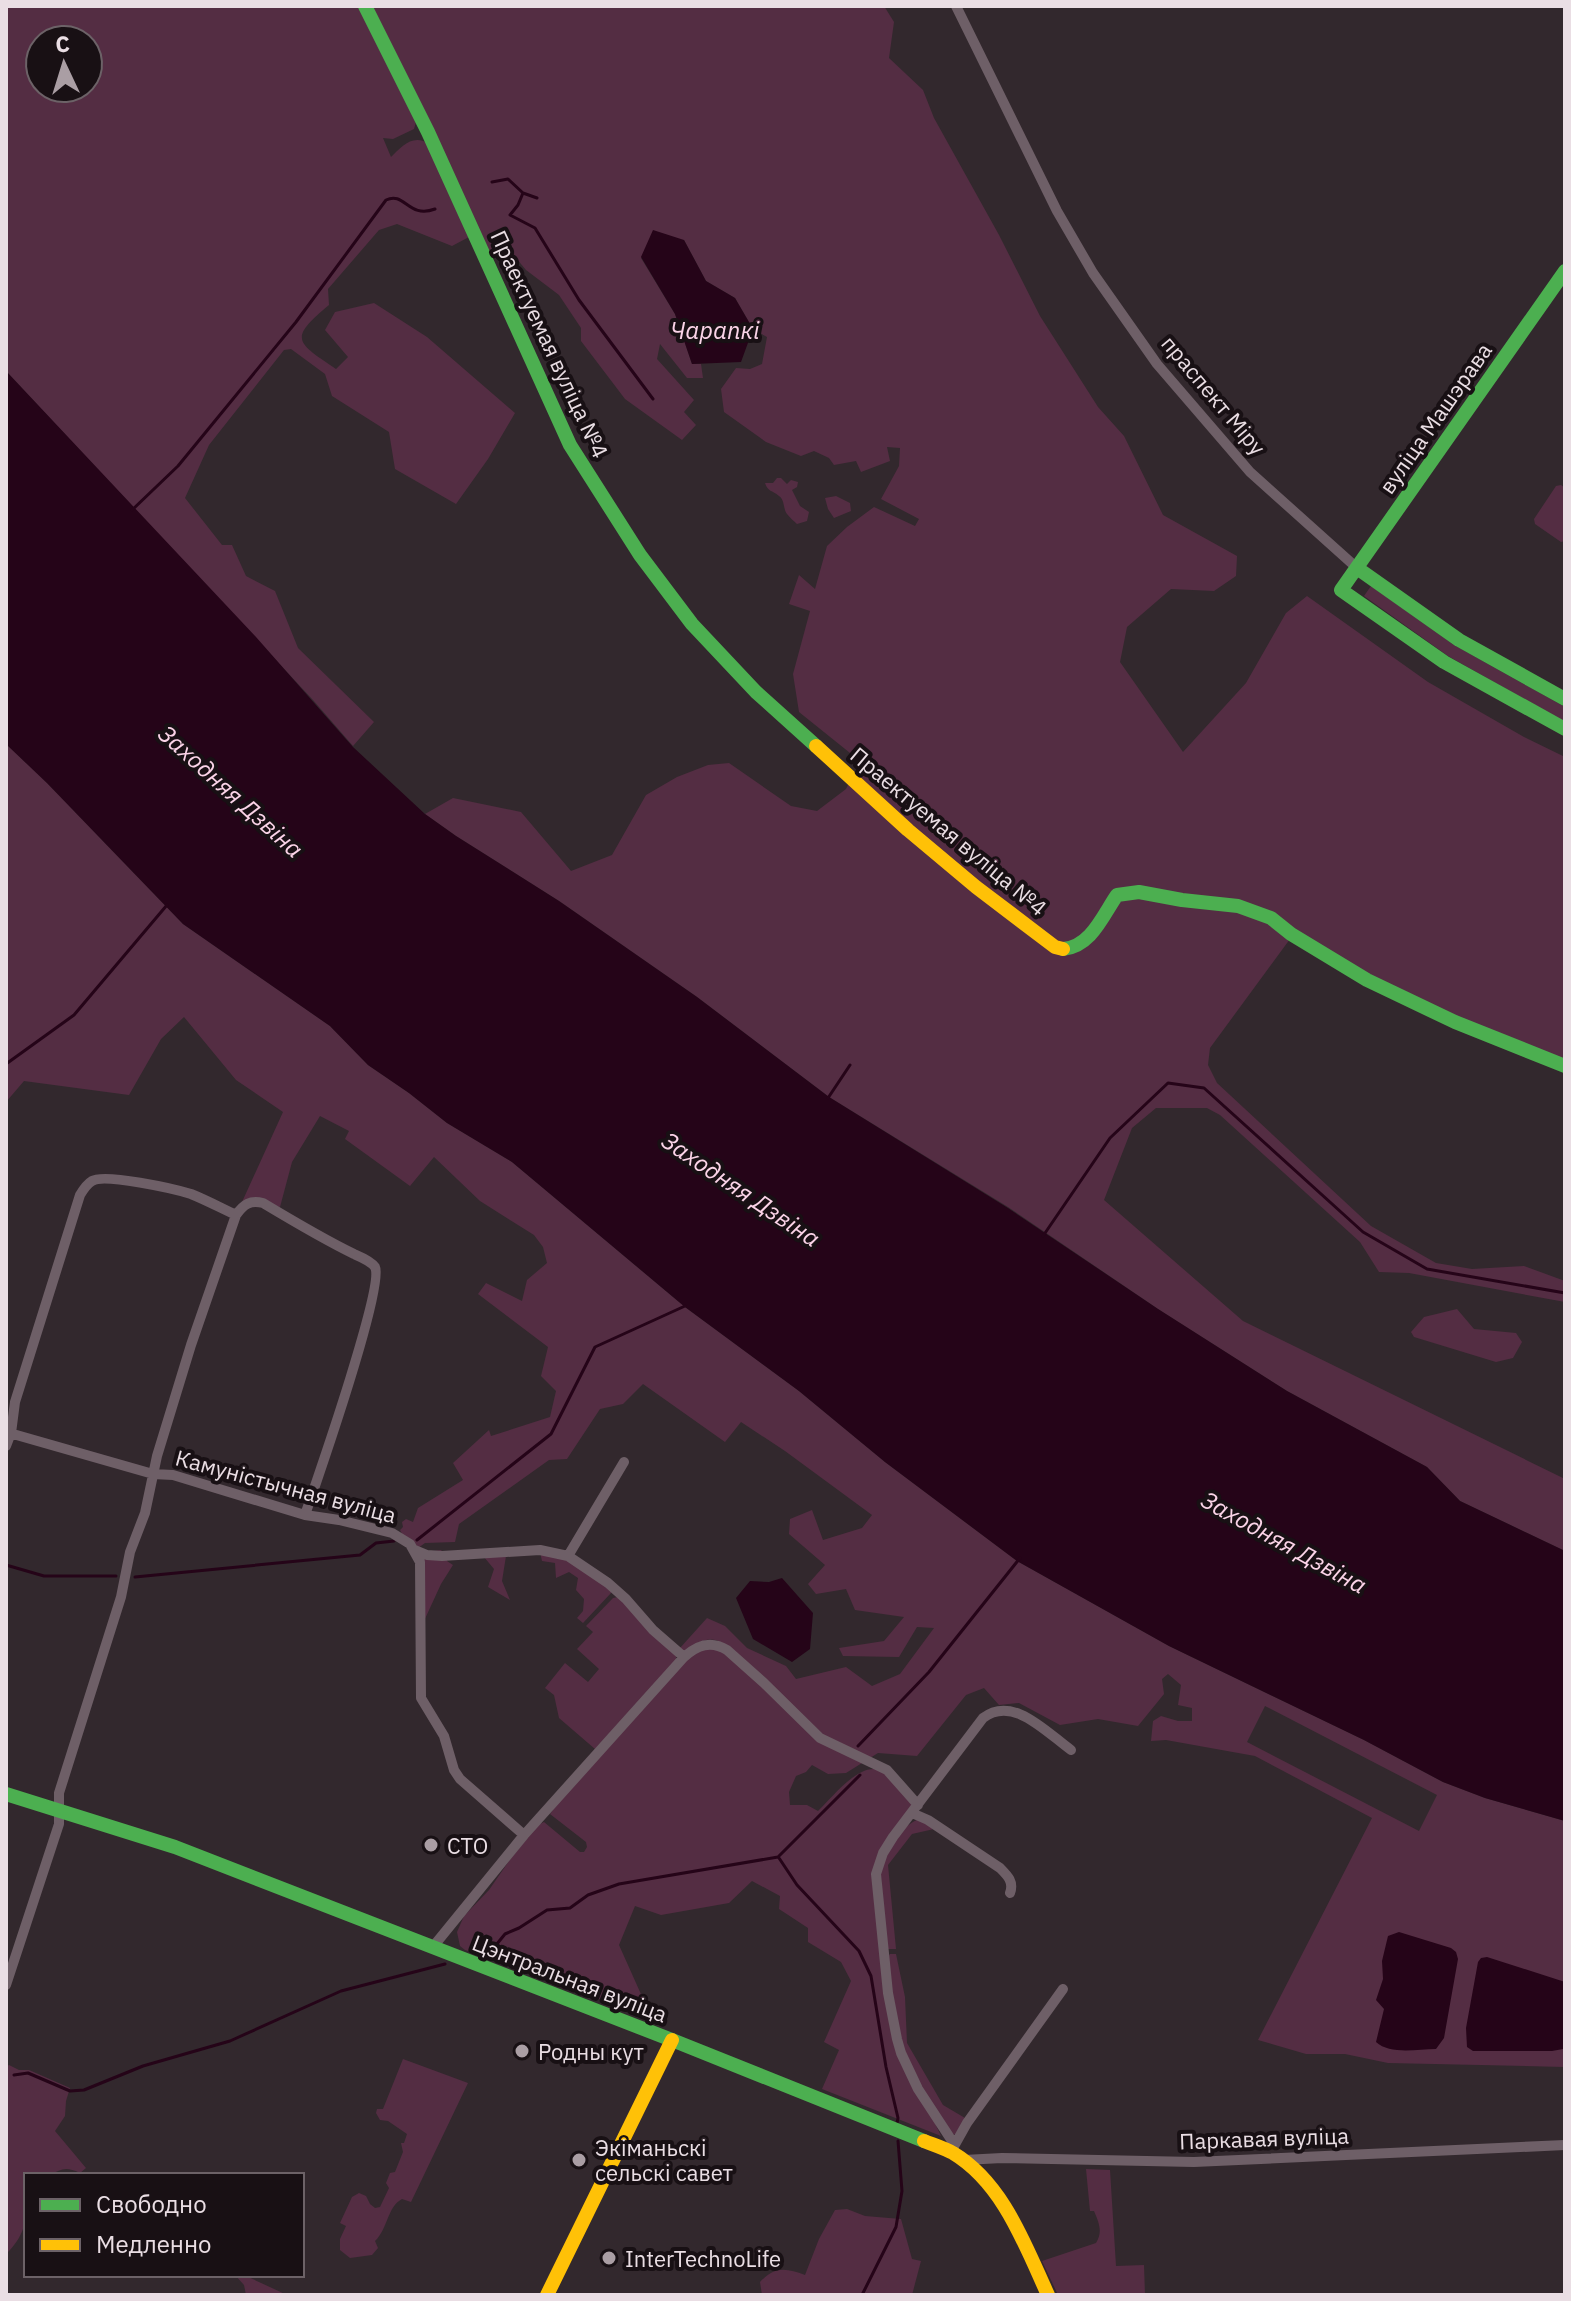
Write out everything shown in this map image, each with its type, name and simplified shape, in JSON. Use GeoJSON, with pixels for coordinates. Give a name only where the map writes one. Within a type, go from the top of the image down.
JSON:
{"type":"FeatureCollection","features":[{"type":"Feature","properties":{"kind":"street","name":"Праектуемая вуліца №4"},"geometry":{"type":"LineString","coordinates":[[365,6],[428,132],[570,445],[640,555],[692,624],[756,692],[908,830],[1055,947],[1067,950],[1079,947],[1117,895],[1139,892],[1238,906],[1271,918],[1291,934],[1367,980],[1455,1022],[1565,1066]]}},
{"type":"Feature","properties":{"kind":"street","name":"праспект Міру"},"geometry":{"type":"LineString","coordinates":[[956,6],[1057,211],[1093,273],[1157,364],[1250,472],[1357,568],[1459,640],[1565,699]]}},
{"type":"Feature","properties":{"kind":"street","name":"вуліца Машэрава"},"geometry":{"type":"LineString","coordinates":[[1565,271],[1341,590],[1444,662],[1565,729]]}},
{"type":"Feature","properties":{"kind":"street"},"geometry":{"type":"LineString","coordinates":[[6,1446],[15,1402],[84,1188],[100,1178],[134,1182],[190,1194],[236,1215],[249,1202],[263,1203],[371,1263],[376,1271],[354,1367],[305,1515]]}},
{"type":"Feature","properties":{"kind":"street","name":"Камуністычная вуліца"},"geometry":{"type":"LineString","coordinates":[[6,1985],[59,1824],[59,1793],[121,1597],[130,1552],[141,1528],[153,1474],[191,1345],[236,1215]]}},
{"type":"Feature","properties":{"kind":"street","name":"Камуністычная вуліца"},"geometry":{"type":"LineString","coordinates":[[8,1433],[153,1474],[173,1475],[305,1515],[392,1533],[410,1544],[420,1562],[421,1698],[444,1736],[454,1770],[460,1779],[524,1835]]}},
{"type":"Feature","properties":{"kind":"street"},"geometry":{"type":"LineString","coordinates":[[568,1556],[624,1462]]}},
{"type":"Feature","properties":{"kind":"street"},"geometry":{"type":"LineString","coordinates":[[415,1550],[442,1556],[540,1550],[568,1556],[608,1583],[684,1657]]}},
{"type":"Feature","properties":{"kind":"street"},"geometry":{"type":"LineString","coordinates":[[432,1948],[524,1835],[684,1657],[694,1648],[712,1644],[727,1650],[810,1731],[887,1770],[915,1809],[1000,1868],[1011,1882],[1010,1893]]}},
{"type":"Feature","properties":{"kind":"street"},"geometry":{"type":"LineString","coordinates":[[1063,1989],[956,2152],[927,2106],[901,2053],[888,1993],[876,1874],[883,1853],[983,1718],[999,1709],[1017,1711],[1071,1750]]}},
{"type":"Feature","properties":{"kind":"street","name":"Цэнтральная вуліца"},"geometry":{"type":"LineString","coordinates":[[6,1794],[175,1847],[956,2152],[983,2178],[1003,2207],[1048,2295]]}},
{"type":"Feature","properties":{"kind":"street"},"geometry":{"type":"LineString","coordinates":[[547,2295],[672,2040]]}},
{"type":"Feature","properties":{"kind":"street","name":"Паркавая вуліца"},"geometry":{"type":"LineString","coordinates":[[956,2152],[1002,2158],[1194,2162],[1565,2145]]}},
{"type":"Feature","properties":{"kind":"shaded area"},"geometry":{"type":"Polygon","coordinates":[[[6,6],[361,6],[416,122],[414,129],[393,139],[383,138],[391,157],[413,141],[429,144],[469,237],[452,246],[397,224],[379,230],[328,289],[329,305],[307,326],[302,340],[312,352],[336,369],[348,357],[325,330],[335,312],[374,303],[427,337],[515,413],[488,459],[456,504],[395,469],[389,432],[332,396],[325,374],[291,349],[284,350],[209,445],[185,498],[222,545],[232,545],[246,576],[275,591],[298,648],[374,722],[353,746],[6,371],[6,6]]]}},
{"type":"Feature","properties":{"kind":"shaded area"},"geometry":{"type":"Polygon","coordinates":[[[371,6],[884,6],[894,22],[889,58],[923,90],[934,118],[1040,316],[1098,407],[1124,436],[1163,515],[1237,556],[1236,576],[1214,591],[1171,589],[1127,627],[1120,662],[1183,752],[1246,683],[1286,613],[1307,596],[1428,682],[1565,757],[1565,1070],[1290,939],[1210,1048],[1208,1065],[1217,1083],[1371,1226],[1436,1263],[1472,1269],[1524,1266],[1565,1281],[1565,1302],[1409,1273],[1379,1272],[1360,1242],[1220,1115],[1207,1108],[1156,1108],[1132,1128],[1104,1200],[1243,1321],[1565,1479],[1565,1551],[1460,1501],[1427,1467],[1287,1391],[1158,1309],[1008,1207],[829,1097],[697,997],[559,901],[425,814],[453,798],[521,812],[571,871],[612,855],[646,795],[677,777],[708,765],[729,763],[791,806],[817,811],[846,789],[860,761],[799,712],[793,674],[810,611],[789,604],[799,575],[815,589],[827,546],[874,507],[915,526],[919,519],[881,499],[899,466],[900,448],[887,447],[890,461],[861,472],[856,461],[834,465],[829,458],[814,451],[801,456],[766,442],[724,412],[721,389],[736,368],[750,369],[762,364],[767,337],[753,329],[735,298],[706,281],[684,240],[641,258],[675,314],[692,364],[701,364],[703,378],[687,378],[660,344],[657,359],[694,400],[684,412],[696,425],[682,440],[625,399],[581,341],[581,328],[559,295],[526,270],[511,252],[488,251],[371,6]]]}},
{"type":"Feature","properties":{"kind":"shaded area"},"geometry":{"type":"Polygon","coordinates":[[[777,478],[787,484],[791,480],[798,482],[792,490],[800,506],[809,512],[807,521],[797,524],[787,514],[781,498],[767,488],[765,483],[773,483],[777,478]]]}},
{"type":"Feature","properties":{"kind":"shaded area"},"geometry":{"type":"Polygon","coordinates":[[[1556,486],[1565,488],[1565,541],[1561,542],[1535,524],[1534,519],[1556,486]]]}},
{"type":"Feature","properties":{"kind":"shaded area"},"geometry":{"type":"Polygon","coordinates":[[[836,496],[850,503],[851,511],[834,518],[825,498],[836,496]]]}},
{"type":"Feature","properties":{"kind":"shaded area"},"geometry":{"type":"Polygon","coordinates":[[[1371,586],[1454,645],[1565,707],[1565,722],[1448,656],[1364,596],[1371,586]]]}},
{"type":"Feature","properties":{"kind":"shaded area"},"geometry":{"type":"Polygon","coordinates":[[[6,744],[183,924],[330,1026],[368,1065],[447,1123],[512,1162],[685,1307],[799,1391],[885,1462],[1017,1561],[1169,1646],[1364,1740],[1443,1782],[1485,1798],[1565,1821],[1565,2067],[1388,2063],[1345,2054],[1306,2054],[1258,2040],[1372,1818],[1255,1756],[1166,1740],[1151,1741],[1153,1721],[1161,1716],[1192,1721],[1192,1708],[1178,1705],[1181,1685],[1168,1674],[1162,1679],[1164,1694],[1138,1726],[1098,1719],[1060,1725],[1019,1703],[999,1705],[984,1688],[966,1695],[917,1756],[878,1753],[846,1773],[828,1774],[812,1765],[796,1776],[789,1792],[790,1805],[807,1805],[818,1811],[849,1780],[867,1770],[876,1769],[889,1776],[911,1802],[912,1806],[876,1862],[890,2028],[941,2136],[822,2089],[839,2050],[824,2042],[851,1981],[841,1962],[808,1942],[808,1928],[779,1909],[780,1896],[752,1881],[729,1903],[661,1915],[635,1906],[619,1945],[653,2021],[566,1985],[551,1974],[533,1973],[465,1950],[460,1946],[457,1932],[464,1916],[489,1890],[538,1825],[544,1822],[584,1852],[586,1842],[550,1814],[695,1651],[722,1643],[712,1639],[684,1651],[680,1648],[707,1618],[725,1626],[747,1648],[786,1666],[796,1679],[846,1667],[872,1686],[900,1674],[934,1628],[917,1627],[899,1657],[843,1656],[839,1648],[884,1641],[904,1617],[855,1610],[846,1589],[816,1594],[808,1584],[825,1565],[789,1534],[790,1519],[812,1510],[823,1540],[862,1528],[872,1515],[741,1422],[725,1442],[643,1384],[623,1404],[600,1409],[567,1459],[549,1460],[459,1524],[455,1542],[425,1543],[418,1548],[426,1552],[441,1550],[453,1565],[424,1621],[423,1575],[400,1530],[402,1522],[406,1519],[413,1522],[418,1508],[463,1480],[453,1463],[489,1430],[491,1436],[550,1417],[556,1391],[541,1376],[548,1347],[478,1294],[486,1283],[522,1301],[527,1280],[547,1263],[543,1247],[534,1235],[480,1201],[434,1157],[410,1186],[345,1139],[349,1131],[320,1116],[292,1162],[280,1207],[242,1202],[283,1112],[236,1080],[184,1017],[161,1039],[129,1095],[24,1081],[6,1102],[6,744]],[[1265,1706],[1247,1742],[1419,1831],[1437,1795],[1265,1706]]]}},
{"type":"Feature","properties":{"kind":"shaded area"},"geometry":{"type":"Polygon","coordinates":[[[1457,1309],[1474,1329],[1516,1333],[1522,1342],[1513,1358],[1496,1362],[1414,1337],[1411,1332],[1424,1317],[1457,1309]]]}},
{"type":"Feature","properties":{"kind":"shaded area"},"geometry":{"type":"Polygon","coordinates":[[[540,1552],[570,1560],[611,1590],[583,1623],[577,1618],[583,1611],[584,1599],[576,1590],[578,1578],[569,1572],[556,1578],[555,1563],[542,1561],[540,1552]]]}},
{"type":"Feature","properties":{"kind":"shaded area"},"geometry":{"type":"Polygon","coordinates":[[[506,1556],[502,1581],[510,1600],[488,1587],[494,1569],[484,1557],[506,1556]]]}},
{"type":"Feature","properties":{"kind":"shaded area"},"geometry":{"type":"Polygon","coordinates":[[[618,1597],[676,1654],[676,1662],[595,1749],[559,1718],[554,1695],[545,1688],[565,1663],[588,1682],[599,1669],[577,1649],[593,1632],[586,1626],[613,1598],[618,1597]]]}},
{"type":"Feature","properties":{"kind":"shaded area"},"geometry":{"type":"Polygon","coordinates":[[[917,1820],[934,1829],[912,1834],[888,1865],[896,1949],[886,1949],[880,1863],[901,1833],[917,1820]]]}},
{"type":"Feature","properties":{"kind":"shaded area"},"geometry":{"type":"Polygon","coordinates":[[[890,1954],[896,1954],[905,1997],[907,2043],[943,2105],[965,2118],[956,2135],[932,2109],[911,2070],[892,1996],[890,1954]]]}},
{"type":"Feature","properties":{"kind":"shaded area"},"geometry":{"type":"Polygon","coordinates":[[[403,2059],[468,2083],[411,2202],[402,2199],[393,2207],[375,2241],[378,2248],[372,2255],[350,2258],[340,2250],[340,2239],[346,2226],[340,2223],[352,2197],[359,2193],[366,2196],[375,2208],[380,2207],[389,2188],[386,2183],[390,2173],[395,2172],[403,2152],[401,2143],[404,2143],[407,2134],[388,2121],[380,2120],[376,2113],[377,2109],[383,2109],[403,2059]]]}},
{"type":"Feature","properties":{"kind":"shaded area"},"geometry":{"type":"Polygon","coordinates":[[[6,2067],[29,2070],[70,2088],[65,2116],[55,2131],[86,2168],[80,2173],[66,2169],[54,2173],[24,2173],[24,2227],[6,2254],[6,2067]]]}},
{"type":"Feature","properties":{"kind":"shaded area"},"geometry":{"type":"Polygon","coordinates":[[[1086,2169],[1110,2170],[1116,2266],[1144,2265],[1145,2295],[1058,2295],[1042,2261],[1096,2243],[1098,2239],[1100,2227],[1094,2211],[1090,2211],[1086,2169]]]}},
{"type":"Feature","properties":{"kind":"shaded area"},"geometry":{"type":"Polygon","coordinates":[[[847,2209],[865,2216],[901,2219],[912,2259],[921,2261],[912,2295],[762,2295],[760,2282],[771,2273],[786,2270],[805,2275],[835,2210],[847,2209]]]}},
{"type":"Feature","properties":{"kind":"shaded area"},"geometry":{"type":"Polygon","coordinates":[[[237,2277],[248,2277],[287,2295],[246,2295],[244,2285],[237,2277]]]}},
{"type":"Feature","properties":{"kind":"water","name":"Чарапкі"},"geometry":{"type":"Polygon","coordinates":[[[653,230],[684,240],[706,281],[735,298],[753,329],[741,362],[692,364],[675,314],[641,257],[653,230]]]}},
{"type":"Feature","properties":{"kind":"water","name":"Заходняя Дзвіна"},"geometry":{"type":"Polygon","coordinates":[[[6,371],[256,637],[353,747],[425,814],[559,901],[697,997],[829,1097],[1008,1208],[1287,1391],[1427,1467],[1460,1501],[1565,1551],[1565,1821],[1485,1798],[1443,1782],[1364,1740],[1169,1646],[1017,1561],[885,1462],[799,1391],[685,1307],[512,1162],[447,1123],[368,1065],[330,1026],[183,924],[6,744],[6,371]]]}},
{"type":"Feature","properties":{"kind":"water"},"geometry":{"type":"Polygon","coordinates":[[[782,1578],[813,1613],[810,1649],[792,1662],[753,1639],[736,1598],[750,1581],[769,1582],[782,1578]]]}},
{"type":"Feature","properties":{"kind":"water"},"geometry":{"type":"Polygon","coordinates":[[[1399,1932],[1456,1952],[1458,1959],[1444,2038],[1436,2049],[1396,2050],[1376,2042],[1384,2009],[1376,2000],[1383,1979],[1382,1961],[1388,1936],[1399,1932]]]}},
{"type":"Feature","properties":{"kind":"water"},"geometry":{"type":"Polygon","coordinates":[[[1487,1957],[1565,1982],[1563,2049],[1473,2051],[1467,2047],[1466,2028],[1478,1962],[1487,1957]]]}},
{"type":"Feature","properties":{"kind":"waterway"},"geometry":{"type":"LineString","coordinates":[[492,182],[508,179],[523,193],[537,198]]}},
{"type":"Feature","properties":{"kind":"waterway"},"geometry":{"type":"LineString","coordinates":[[523,193],[510,215],[535,228],[579,300],[653,399]]}},
{"type":"Feature","properties":{"kind":"waterway"},"geometry":{"type":"LineString","coordinates":[[132,510],[178,466],[296,322],[386,200],[398,199],[419,211],[435,209]]}},
{"type":"Feature","properties":{"kind":"waterway"},"geometry":{"type":"LineString","coordinates":[[6,1064],[74,1015],[167,905]]}},
{"type":"Feature","properties":{"kind":"waterway"},"geometry":{"type":"LineString","coordinates":[[828,1098],[850,1065]]}},
{"type":"Feature","properties":{"kind":"waterway"},"geometry":{"type":"LineString","coordinates":[[1043,1236],[1110,1138],[1168,1083],[1204,1088],[1363,1232],[1427,1269],[1565,1293]]}},
{"type":"Feature","properties":{"kind":"waterway"},"geometry":{"type":"LineString","coordinates":[[417,1540],[551,1434],[595,1347],[685,1306]]}},
{"type":"Feature","properties":{"kind":"waterway"},"geometry":{"type":"LineString","coordinates":[[135,1577],[360,1555],[376,1543],[394,1541]]}},
{"type":"Feature","properties":{"kind":"waterway"},"geometry":{"type":"LineString","coordinates":[[858,1746],[929,1672],[1020,1558]]}},
{"type":"Feature","properties":{"kind":"waterway"},"geometry":{"type":"LineString","coordinates":[[6,1565],[44,1576],[116,1576]]}},
{"type":"Feature","properties":{"kind":"waterway"},"geometry":{"type":"LineString","coordinates":[[481,1953],[492,1950],[505,1934],[547,1910],[570,1908],[588,1895],[619,1884],[778,1857],[860,1775]]}},
{"type":"Feature","properties":{"kind":"waterway"},"geometry":{"type":"LineString","coordinates":[[779,1858],[797,1885],[859,1951],[871,1976],[897,2123]]}},
{"type":"Feature","properties":{"kind":"waterway"},"geometry":{"type":"LineString","coordinates":[[14,2075],[28,2073],[70,2091],[84,2090],[143,2066],[230,2041],[341,1991],[445,1964]]}},
{"type":"Feature","properties":{"kind":"waterway"},"geometry":{"type":"LineString","coordinates":[[862,2295],[896,2227],[902,2191],[898,2141]]}},
{"type":"Feature","properties":{"kind":"traffic: fast"},"geometry":{"type":"LineString","coordinates":[[365,6],[428,132],[570,445],[640,555],[692,624],[756,692],[816,746]]}},
{"type":"Feature","properties":{"kind":"traffic: fast"},"geometry":{"type":"LineString","coordinates":[[1565,271],[1341,590],[1444,662],[1565,729]]}},
{"type":"Feature","properties":{"kind":"traffic: fast"},"geometry":{"type":"LineString","coordinates":[[1357,568],[1459,640],[1565,699]]}},
{"type":"Feature","properties":{"kind":"traffic: fast"},"geometry":{"type":"LineString","coordinates":[[1063,949],[1073,947],[1089,936],[1117,895],[1139,892],[1238,906],[1271,918],[1291,934],[1367,980],[1455,1022],[1565,1066]]}},
{"type":"Feature","properties":{"kind":"traffic: fast"},"geometry":{"type":"LineString","coordinates":[[6,1794],[175,1847],[924,2141]]}},
{"type":"Feature","properties":{"kind":"traffic: slow"},"geometry":{"type":"LineString","coordinates":[[816,746],[976,887],[1055,947],[1063,949]]}},
{"type":"Feature","properties":{"kind":"traffic: slow"},"geometry":{"type":"LineString","coordinates":[[547,2295],[672,2040]]}},
{"type":"Feature","properties":{"kind":"traffic: slow"},"geometry":{"type":"LineString","coordinates":[[924,2141],[953,2153],[986,2181],[1011,2216],[1048,2295]]}},
{"type":"Feature","properties":{"kind":"place","name":"СТО"},"geometry":{"type":"Point","coordinates":[431,1845]}},
{"type":"Feature","properties":{"kind":"place","name":"Родны кут"},"geometry":{"type":"Point","coordinates":[522,2051]}},
{"type":"Feature","properties":{"kind":"place","name":"Экіманьскі сельскі савет"},"geometry":{"type":"Point","coordinates":[579,2160]}},
{"type":"Feature","properties":{"kind":"place","name":"InterTechnoLife"},"geometry":{"type":"Point","coordinates":[609,2258]}}]}
